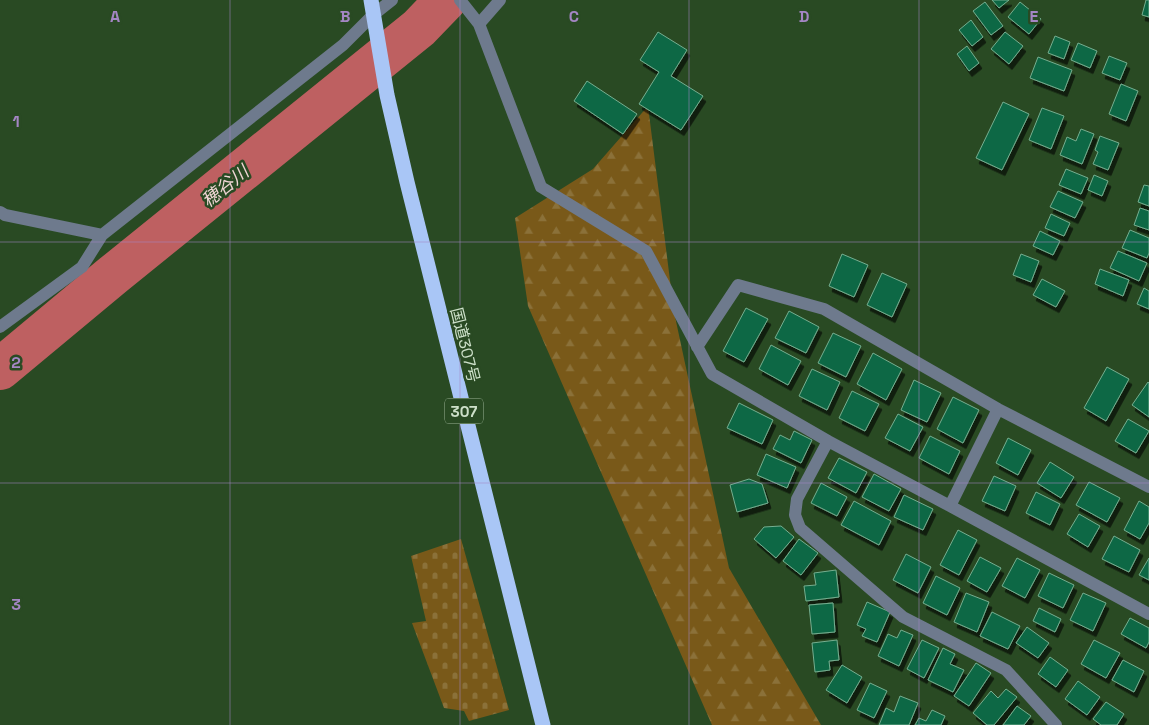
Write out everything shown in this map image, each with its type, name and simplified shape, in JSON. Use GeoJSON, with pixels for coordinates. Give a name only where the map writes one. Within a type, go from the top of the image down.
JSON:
{"type":"FeatureCollection","features":[{"type":"Feature","properties":{"kind":"highway","name":"国道307号"},"geometry":{"type":"LineString","coordinates":[[372,7],[387,95],[431,283],[543,725]]}},
{"type":"Feature","properties":{"kind":"street"},"geometry":{"type":"LineString","coordinates":[[0,327],[82,267],[102,235],[343,45],[372,7],[392,0]]}},
{"type":"Feature","properties":{"kind":"street"},"geometry":{"type":"LineString","coordinates":[[460,0],[479,24],[542,187],[646,251],[712,374],[828,441],[1149,614]]}},
{"type":"Feature","properties":{"kind":"street"},"geometry":{"type":"LineString","coordinates":[[479,24],[500,0]]}},
{"type":"Feature","properties":{"kind":"street"},"geometry":{"type":"LineString","coordinates":[[0,212],[5,215],[102,235]]}},
{"type":"Feature","properties":{"kind":"street"},"geometry":{"type":"LineString","coordinates":[[697,347],[738,286],[824,309],[998,409],[1149,487]]}},
{"type":"Feature","properties":{"kind":"street"},"geometry":{"type":"LineString","coordinates":[[950,506],[998,409]]}},
{"type":"Feature","properties":{"kind":"street"},"geometry":{"type":"LineString","coordinates":[[828,441],[797,499],[794,514],[800,528],[902,617],[1006,670],[1056,725]]}},
{"type":"Feature","properties":{"kind":"green space"},"geometry":{"type":"Polygon","coordinates":[[[648,106],[674,312],[729,568],[821,725],[712,725],[528,306],[515,218],[593,169],[648,106]]]}},
{"type":"Feature","properties":{"kind":"green space"},"geometry":{"type":"Polygon","coordinates":[[[461,539],[509,710],[469,721],[464,711],[444,708],[412,623],[426,621],[411,556],[461,539]]]}},
{"type":"Feature","properties":{"kind":"building"},"geometry":{"type":"Polygon","coordinates":[[[992,0],[1009,0],[999,8],[992,0]]]}},
{"type":"Feature","properties":{"kind":"building"},"geometry":{"type":"Polygon","coordinates":[[[1146,0],[1149,0],[1149,17],[1142,15],[1146,0]]]}},
{"type":"Feature","properties":{"kind":"building"},"geometry":{"type":"Polygon","coordinates":[[[985,2],[1003,26],[991,35],[973,11],[985,2]]]}},
{"type":"Feature","properties":{"kind":"building"},"geometry":{"type":"Polygon","coordinates":[[[1020,2],[1041,19],[1029,34],[1008,17],[1020,2]]]}},
{"type":"Feature","properties":{"kind":"building"},"geometry":{"type":"Polygon","coordinates":[[[971,20],[983,37],[972,46],[959,30],[971,20]]]}},
{"type":"Feature","properties":{"kind":"building"},"geometry":{"type":"Polygon","coordinates":[[[658,32],[687,50],[671,76],[703,96],[681,130],[639,104],[659,72],[640,60],[658,32]]]}},
{"type":"Feature","properties":{"kind":"building"},"geometry":{"type":"Polygon","coordinates":[[[1005,32],[1023,46],[1009,64],[991,49],[1005,32]]]}},
{"type":"Feature","properties":{"kind":"building"},"geometry":{"type":"Polygon","coordinates":[[[1055,36],[1070,42],[1064,59],[1048,53],[1055,36]]]}},
{"type":"Feature","properties":{"kind":"building"},"geometry":{"type":"Polygon","coordinates":[[[1078,43],[1097,51],[1090,68],[1071,60],[1078,43]]]}},
{"type":"Feature","properties":{"kind":"building"},"geometry":{"type":"Polygon","coordinates":[[[967,46],[979,63],[969,71],[957,54],[967,46]]]}},
{"type":"Feature","properties":{"kind":"building"},"geometry":{"type":"Polygon","coordinates":[[[1109,56],[1127,63],[1120,80],[1102,73],[1109,56]]]}},
{"type":"Feature","properties":{"kind":"building"},"geometry":{"type":"Polygon","coordinates":[[[1038,57],[1072,70],[1064,91],[1030,78],[1038,57]]]}},
{"type":"Feature","properties":{"kind":"building"},"geometry":{"type":"Polygon","coordinates":[[[587,81],[637,114],[623,134],[574,101],[587,81]]]}},
{"type":"Feature","properties":{"kind":"building"},"geometry":{"type":"Polygon","coordinates":[[[1121,84],[1138,91],[1126,121],[1109,114],[1121,84]]]}},
{"type":"Feature","properties":{"kind":"building"},"geometry":{"type":"Polygon","coordinates":[[[1003,102],[1029,114],[1002,170],[976,158],[1003,102]]]}},
{"type":"Feature","properties":{"kind":"building"},"geometry":{"type":"Polygon","coordinates":[[[1042,108],[1064,116],[1051,149],[1029,140],[1042,108]]]}},
{"type":"Feature","properties":{"kind":"building"},"geometry":{"type":"Polygon","coordinates":[[[1081,129],[1094,134],[1082,164],[1060,155],[1067,137],[1076,141],[1081,129]]]}},
{"type":"Feature","properties":{"kind":"building"},"geometry":{"type":"Polygon","coordinates":[[[1100,136],[1119,143],[1108,170],[1093,164],[1098,152],[1095,150],[1100,136]]]}},
{"type":"Feature","properties":{"kind":"building"},"geometry":{"type":"Polygon","coordinates":[[[1066,169],[1088,178],[1081,194],[1059,185],[1066,169]]]}},
{"type":"Feature","properties":{"kind":"building"},"geometry":{"type":"Polygon","coordinates":[[[1094,175],[1108,181],[1102,196],[1088,190],[1094,175]]]}},
{"type":"Feature","properties":{"kind":"building"},"geometry":{"type":"Polygon","coordinates":[[[1144,185],[1149,186],[1149,206],[1138,202],[1144,185]]]}},
{"type":"Feature","properties":{"kind":"building"},"geometry":{"type":"Polygon","coordinates":[[[1058,191],[1083,202],[1075,218],[1050,207],[1058,191]]]}},
{"type":"Feature","properties":{"kind":"building"},"geometry":{"type":"Polygon","coordinates":[[[1140,208],[1149,211],[1149,230],[1134,225],[1140,208]]]}},
{"type":"Feature","properties":{"kind":"building"},"geometry":{"type":"Polygon","coordinates":[[[1051,214],[1070,223],[1064,236],[1045,228],[1051,214]]]}},
{"type":"Feature","properties":{"kind":"building"},"geometry":{"type":"Polygon","coordinates":[[[1130,230],[1149,238],[1147,258],[1122,248],[1130,230]]]}},
{"type":"Feature","properties":{"kind":"building"},"geometry":{"type":"Polygon","coordinates":[[[1040,231],[1060,241],[1053,255],[1033,246],[1040,231]]]}},
{"type":"Feature","properties":{"kind":"building"},"geometry":{"type":"Polygon","coordinates":[[[1118,251],[1147,263],[1139,281],[1110,268],[1118,251]]]}},
{"type":"Feature","properties":{"kind":"building"},"geometry":{"type":"Polygon","coordinates":[[[842,254],[868,265],[854,297],[829,286],[842,254]]]}},
{"type":"Feature","properties":{"kind":"building"},"geometry":{"type":"Polygon","coordinates":[[[1021,254],[1039,261],[1031,282],[1013,275],[1021,254]]]}},
{"type":"Feature","properties":{"kind":"building"},"geometry":{"type":"Polygon","coordinates":[[[1100,269],[1129,280],[1123,296],[1095,284],[1100,269]]]}},
{"type":"Feature","properties":{"kind":"building"},"geometry":{"type":"Polygon","coordinates":[[[882,273],[907,284],[892,317],[867,305],[882,273]]]}},
{"type":"Feature","properties":{"kind":"building"},"geometry":{"type":"Polygon","coordinates":[[[1042,279],[1065,291],[1056,307],[1033,295],[1042,279]]]}},
{"type":"Feature","properties":{"kind":"building"},"geometry":{"type":"Polygon","coordinates":[[[1144,288],[1149,291],[1149,309],[1137,304],[1144,288]]]}},
{"type":"Feature","properties":{"kind":"building"},"geometry":{"type":"Polygon","coordinates":[[[746,308],[768,319],[744,362],[723,351],[746,308]]]}},
{"type":"Feature","properties":{"kind":"building"},"geometry":{"type":"Polygon","coordinates":[[[789,311],[819,327],[806,353],[775,338],[789,311]]]}},
{"type":"Feature","properties":{"kind":"building"},"geometry":{"type":"Polygon","coordinates":[[[833,333],[861,346],[846,377],[818,363],[833,333]]]}},
{"type":"Feature","properties":{"kind":"building"},"geometry":{"type":"Polygon","coordinates":[[[771,345],[801,361],[788,385],[759,369],[771,345]]]}},
{"type":"Feature","properties":{"kind":"building"},"geometry":{"type":"Polygon","coordinates":[[[873,353],[902,369],[886,400],[857,384],[873,353]]]}},
{"type":"Feature","properties":{"kind":"building"},"geometry":{"type":"Polygon","coordinates":[[[1107,367],[1129,379],[1106,421],[1084,408],[1107,367]]]}},
{"type":"Feature","properties":{"kind":"building"},"geometry":{"type":"Polygon","coordinates":[[[812,369],[840,382],[827,410],[799,396],[812,369]]]}},
{"type":"Feature","properties":{"kind":"building"},"geometry":{"type":"Polygon","coordinates":[[[914,380],[941,393],[927,422],[901,410],[914,380]]]}},
{"type":"Feature","properties":{"kind":"building"},"geometry":{"type":"Polygon","coordinates":[[[1149,383],[1149,417],[1132,405],[1149,383]]]}},
{"type":"Feature","properties":{"kind":"building"},"geometry":{"type":"Polygon","coordinates":[[[852,391],[879,404],[865,431],[839,418],[852,391]]]}},
{"type":"Feature","properties":{"kind":"building"},"geometry":{"type":"Polygon","coordinates":[[[953,397],[979,410],[963,443],[937,429],[953,397]]]}},
{"type":"Feature","properties":{"kind":"building"},"geometry":{"type":"Polygon","coordinates":[[[739,403],[773,420],[762,444],[727,428],[739,403]]]}},
{"type":"Feature","properties":{"kind":"building"},"geometry":{"type":"Polygon","coordinates":[[[898,414],[923,427],[910,451],[885,438],[898,414]]]}},
{"type":"Feature","properties":{"kind":"building"},"geometry":{"type":"Polygon","coordinates":[[[1128,419],[1149,431],[1136,453],[1115,441],[1128,419]]]}},
{"type":"Feature","properties":{"kind":"building"},"geometry":{"type":"Polygon","coordinates":[[[794,431],[812,440],[801,463],[773,449],[780,435],[790,440],[794,431]]]}},
{"type":"Feature","properties":{"kind":"building"},"geometry":{"type":"Polygon","coordinates":[[[930,436],[960,451],[949,474],[919,458],[930,436]]]}},
{"type":"Feature","properties":{"kind":"building"},"geometry":{"type":"Polygon","coordinates":[[[1008,438],[1031,450],[1018,475],[996,463],[1008,438]]]}},
{"type":"Feature","properties":{"kind":"building"},"geometry":{"type":"Polygon","coordinates":[[[766,454],[796,467],[787,488],[757,475],[766,454]]]}},
{"type":"Feature","properties":{"kind":"building"},"geometry":{"type":"Polygon","coordinates":[[[839,458],[867,472],[856,493],[828,478],[839,458]]]}},
{"type":"Feature","properties":{"kind":"building"},"geometry":{"type":"Polygon","coordinates":[[[1050,462],[1074,477],[1061,498],[1037,483],[1050,462]]]}},
{"type":"Feature","properties":{"kind":"building"},"geometry":{"type":"Polygon","coordinates":[[[874,474],[901,489],[889,511],[862,497],[874,474]]]}},
{"type":"Feature","properties":{"kind":"building"},"geometry":{"type":"Polygon","coordinates":[[[994,476],[1016,486],[1005,511],[982,501],[994,476]]]}},
{"type":"Feature","properties":{"kind":"building"},"geometry":{"type":"Polygon","coordinates":[[[749,479],[762,484],[768,503],[737,512],[730,485],[749,479]]]}},
{"type":"Feature","properties":{"kind":"building"},"geometry":{"type":"Polygon","coordinates":[[[1089,482],[1120,498],[1107,522],[1076,505],[1089,482]]]}},
{"type":"Feature","properties":{"kind":"building"},"geometry":{"type":"Polygon","coordinates":[[[821,483],[847,497],[837,516],[811,503],[821,483]]]}},
{"type":"Feature","properties":{"kind":"building"},"geometry":{"type":"Polygon","coordinates":[[[1036,492],[1060,504],[1050,525],[1026,513],[1036,492]]]}},
{"type":"Feature","properties":{"kind":"building"},"geometry":{"type":"Polygon","coordinates":[[[904,495],[933,509],[923,530],[894,517],[904,495]]]}},
{"type":"Feature","properties":{"kind":"building"},"geometry":{"type":"Polygon","coordinates":[[[854,501],[891,521],[879,545],[841,525],[854,501]]]}},
{"type":"Feature","properties":{"kind":"building"},"geometry":{"type":"Polygon","coordinates":[[[1139,501],[1149,507],[1149,523],[1140,539],[1124,530],[1139,501]]]}},
{"type":"Feature","properties":{"kind":"building"},"geometry":{"type":"Polygon","coordinates":[[[1079,514],[1100,526],[1088,547],[1067,534],[1079,514]]]}},
{"type":"Feature","properties":{"kind":"building"},"geometry":{"type":"Polygon","coordinates":[[[781,526],[794,537],[776,558],[754,539],[764,527],[781,526]]]}},
{"type":"Feature","properties":{"kind":"building"},"geometry":{"type":"Polygon","coordinates":[[[958,530],[977,540],[959,575],[940,565],[958,530]]]}},
{"type":"Feature","properties":{"kind":"building"},"geometry":{"type":"Polygon","coordinates":[[[1114,536],[1140,550],[1129,572],[1102,559],[1114,536]]]}},
{"type":"Feature","properties":{"kind":"building"},"geometry":{"type":"Polygon","coordinates":[[[799,539],[818,553],[801,575],[783,561],[799,539]]]}},
{"type":"Feature","properties":{"kind":"building"},"geometry":{"type":"Polygon","coordinates":[[[906,554],[931,567],[918,593],[893,580],[906,554]]]}},
{"type":"Feature","properties":{"kind":"building"},"geometry":{"type":"Polygon","coordinates":[[[980,557],[1001,568],[987,592],[967,581],[980,557]]]}},
{"type":"Feature","properties":{"kind":"building"},"geometry":{"type":"Polygon","coordinates":[[[1017,558],[1040,570],[1025,598],[1002,586],[1017,558]]]}},
{"type":"Feature","properties":{"kind":"building"},"geometry":{"type":"Polygon","coordinates":[[[1149,558],[1149,580],[1139,575],[1149,558]]]}},
{"type":"Feature","properties":{"kind":"building"},"geometry":{"type":"Polygon","coordinates":[[[836,570],[839,597],[806,601],[804,586],[816,585],[814,573],[836,570]]]}},
{"type":"Feature","properties":{"kind":"building"},"geometry":{"type":"Polygon","coordinates":[[[1049,573],[1074,585],[1063,608],[1038,596],[1049,573]]]}},
{"type":"Feature","properties":{"kind":"building"},"geometry":{"type":"Polygon","coordinates":[[[936,576],[960,588],[947,615],[923,603],[936,576]]]}},
{"type":"Feature","properties":{"kind":"building"},"geometry":{"type":"Polygon","coordinates":[[[966,593],[989,602],[977,632],[954,622],[966,593]]]}},
{"type":"Feature","properties":{"kind":"building"},"geometry":{"type":"Polygon","coordinates":[[[1083,593],[1106,603],[1093,631],[1070,620],[1083,593]]]}},
{"type":"Feature","properties":{"kind":"building"},"geometry":{"type":"Polygon","coordinates":[[[867,602],[890,612],[877,642],[862,636],[866,629],[857,625],[867,602]]]}},
{"type":"Feature","properties":{"kind":"building"},"geometry":{"type":"Polygon","coordinates":[[[833,603],[835,632],[812,634],[809,605],[833,603]]]}},
{"type":"Feature","properties":{"kind":"building"},"geometry":{"type":"Polygon","coordinates":[[[1039,608],[1061,619],[1055,632],[1033,621],[1039,608]]]}},
{"type":"Feature","properties":{"kind":"building"},"geometry":{"type":"Polygon","coordinates":[[[992,612],[1020,626],[1008,649],[980,636],[992,612]]]}},
{"type":"Feature","properties":{"kind":"building"},"geometry":{"type":"Polygon","coordinates":[[[1130,618],[1149,628],[1149,642],[1146,648],[1121,634],[1130,618]]]}},
{"type":"Feature","properties":{"kind":"building"},"geometry":{"type":"Polygon","coordinates":[[[1027,627],[1049,643],[1038,658],[1016,643],[1027,627]]]}},
{"type":"Feature","properties":{"kind":"building"},"geometry":{"type":"Polygon","coordinates":[[[901,630],[913,635],[899,666],[878,656],[888,634],[897,638],[901,630]]]}},
{"type":"Feature","properties":{"kind":"building"},"geometry":{"type":"Polygon","coordinates":[[[837,640],[839,660],[829,661],[830,670],[815,672],[812,643],[837,640]]]}},
{"type":"Feature","properties":{"kind":"building"},"geometry":{"type":"Polygon","coordinates":[[[922,640],[939,648],[924,678],[907,669],[922,640]]]}},
{"type":"Feature","properties":{"kind":"building"},"geometry":{"type":"Polygon","coordinates":[[[1094,640],[1120,653],[1106,678],[1081,664],[1094,640]]]}},
{"type":"Feature","properties":{"kind":"building"},"geometry":{"type":"Polygon","coordinates":[[[943,648],[955,654],[950,664],[964,670],[953,692],[928,680],[943,648]]]}},
{"type":"Feature","properties":{"kind":"building"},"geometry":{"type":"Polygon","coordinates":[[[1050,657],[1068,670],[1056,687],[1038,674],[1050,657]]]}},
{"type":"Feature","properties":{"kind":"building"},"geometry":{"type":"Polygon","coordinates":[[[1123,660],[1144,671],[1134,692],[1112,680],[1123,660]]]}},
{"type":"Feature","properties":{"kind":"building"},"geometry":{"type":"Polygon","coordinates":[[[976,663],[991,673],[969,706],[954,696],[976,663]]]}},
{"type":"Feature","properties":{"kind":"building"},"geometry":{"type":"Polygon","coordinates":[[[842,665],[862,677],[847,703],[826,690],[842,665]]]}},
{"type":"Feature","properties":{"kind":"building"},"geometry":{"type":"Polygon","coordinates":[[[1078,681],[1100,697],[1087,715],[1065,699],[1078,681]]]}},
{"type":"Feature","properties":{"kind":"building"},"geometry":{"type":"Polygon","coordinates":[[[870,683],[887,691],[874,718],[857,710],[870,683]]]}},
{"type":"Feature","properties":{"kind":"building"},"geometry":{"type":"Polygon","coordinates":[[[1006,689],[1017,697],[994,725],[987,725],[973,713],[991,691],[998,698],[1006,689]]]}},
{"type":"Feature","properties":{"kind":"building"},"geometry":{"type":"Polygon","coordinates":[[[900,696],[918,703],[909,725],[879,725],[886,708],[894,712],[900,696]]]}},
{"type":"Feature","properties":{"kind":"building"},"geometry":{"type":"Polygon","coordinates":[[[1106,702],[1124,714],[1117,725],[1101,725],[1093,719],[1106,702]]]}},
{"type":"Feature","properties":{"kind":"building"},"geometry":{"type":"Polygon","coordinates":[[[1017,706],[1031,716],[1024,725],[1003,725],[1017,706]]]}},
{"type":"Feature","properties":{"kind":"building"},"geometry":{"type":"Polygon","coordinates":[[[932,710],[945,716],[941,725],[915,725],[919,718],[926,721],[932,710]]]}},
{"type":"Feature","properties":{"kind":"waterway","name":"穂谷川"},"geometry":{"type":"LineString","coordinates":[[0,369],[113,275],[419,28],[446,0]]}}]}
